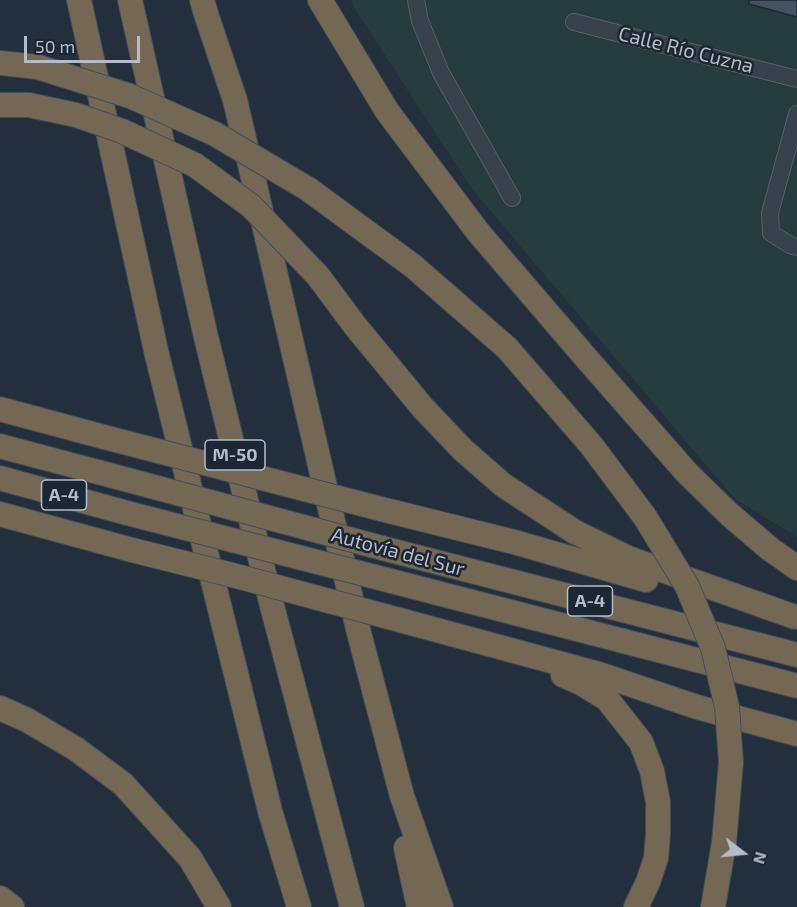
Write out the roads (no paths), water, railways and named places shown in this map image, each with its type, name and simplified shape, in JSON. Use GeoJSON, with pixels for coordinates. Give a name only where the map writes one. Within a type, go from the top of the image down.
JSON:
{"type":"FeatureCollection","features":[{"type":"Feature","properties":{"kind":"highway","name":"M-50"},"geometry":{"type":"LineString","coordinates":[[79,0],[162,378],[270,811],[299,907]]}},
{"type":"Feature","properties":{"kind":"highway","name":"M-50"},"geometry":{"type":"LineString","coordinates":[[130,0],[271,602],[352,907]]}},
{"type":"Feature","properties":{"kind":"highway"},"geometry":{"type":"LineString","coordinates":[[202,0],[236,100],[359,633],[419,907]]}},
{"type":"Feature","properties":{"kind":"highway"},"geometry":{"type":"LineString","coordinates":[[320,0],[387,111],[478,232],[687,473],[729,514],[770,549],[797,568]]}},
{"type":"Feature","properties":{"kind":"highway"},"geometry":{"type":"LineString","coordinates":[[0,63],[38,67],[141,100],[215,134],[308,189],[413,266],[507,348],[591,445],[645,517],[687,586],[713,648],[726,707],[731,762],[724,843],[713,907]]}},
{"type":"Feature","properties":{"kind":"highway"},"geometry":{"type":"LineString","coordinates":[[0,105],[29,105],[76,115],[122,130],[195,165],[251,206],[318,276],[356,327],[423,408],[463,450],[503,485],[574,532],[628,558],[796,617]]}},
{"type":"Feature","properties":{"kind":"highway"},"geometry":{"type":"LineString","coordinates":[[0,409],[514,542],[651,581],[796,617]]}},
{"type":"Feature","properties":{"kind":"highway","name":"Autovía del Sur"},"geometry":{"type":"LineString","coordinates":[[0,446],[797,655]]}},
{"type":"Feature","properties":{"kind":"highway","name":"Autovía del Sur"},"geometry":{"type":"LineString","coordinates":[[0,478],[797,686]]}},
{"type":"Feature","properties":{"kind":"highway"},"geometry":{"type":"LineString","coordinates":[[0,514],[599,674],[697,707],[797,734]]}},
{"type":"Feature","properties":{"kind":"highway"},"geometry":{"type":"LineString","coordinates":[[359,633],[402,796],[441,907]]}},
{"type":"Feature","properties":{"kind":"highway"},"geometry":{"type":"LineString","coordinates":[[483,642],[580,683],[607,699],[641,742],[652,771],[658,802],[658,834],[656,858],[636,907]]}},
{"type":"Feature","properties":{"kind":"highway"},"geometry":{"type":"LineString","coordinates":[[0,708],[27,720],[76,748],[123,784],[190,858],[219,907]]}},
{"type":"Feature","properties":{"kind":"highway"},"geometry":{"type":"LineString","coordinates":[[0,898],[12,907]]}},
{"type":"Feature","properties":{"kind":"street"},"geometry":{"type":"LineString","coordinates":[[416,0],[420,21],[441,73],[513,198]]}},
{"type":"Feature","properties":{"kind":"street","name":"Calle Río Cuzna"},"geometry":{"type":"LineString","coordinates":[[574,22],[797,79]]}},
{"type":"Feature","properties":{"kind":"street"},"geometry":{"type":"LineString","coordinates":[[797,114],[770,213],[771,233],[797,247]]}}]}
